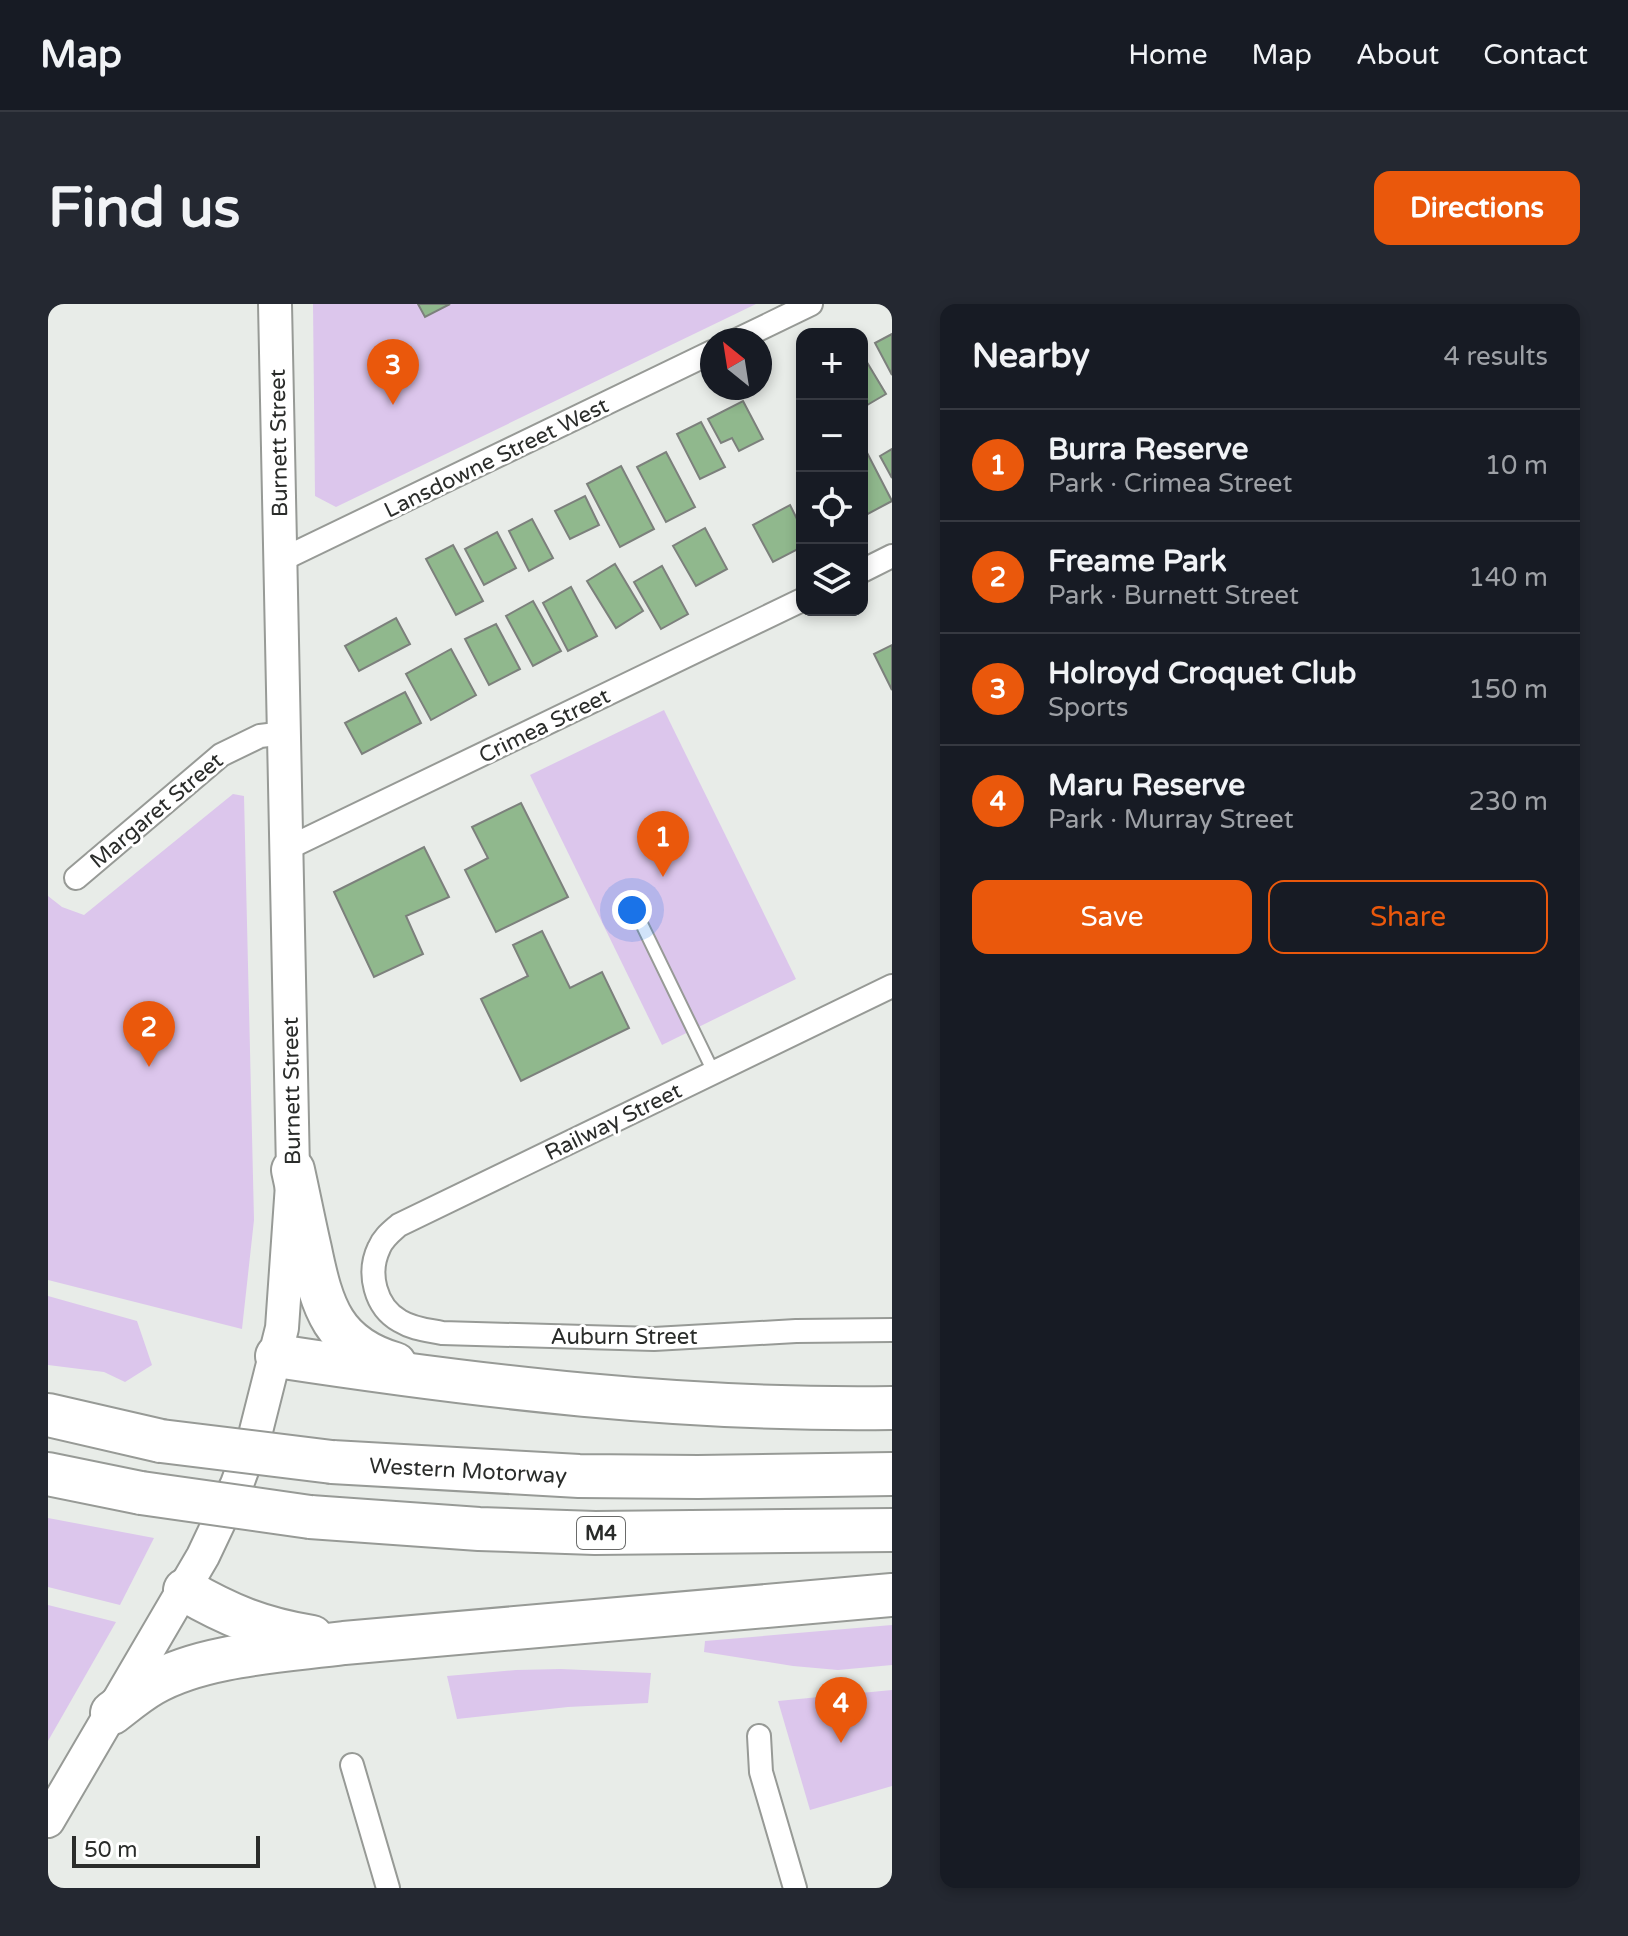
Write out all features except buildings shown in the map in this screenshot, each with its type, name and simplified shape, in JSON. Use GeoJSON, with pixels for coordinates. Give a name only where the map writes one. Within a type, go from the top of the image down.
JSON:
{"type":"FeatureCollection","features":[{"type":"Feature","properties":{"kind":"highway"},"geometry":{"type":"LineString","coordinates":[[293,1170],[319,1290],[329,1316],[340,1330],[353,1345],[376,1358],[469,1384]]}},
{"type":"Feature","properties":{"kind":"highway"},"geometry":{"type":"LineString","coordinates":[[277,1356],[469,1384],[588,1397],[715,1405],[892,1408]]}},
{"type":"Feature","properties":{"kind":"highway","name":"Western Motorway"},"geometry":{"type":"LineString","coordinates":[[48,1415],[161,1441],[332,1462],[579,1476],[892,1474]]}},
{"type":"Feature","properties":{"kind":"highway","name":"M4"},"geometry":{"type":"LineString","coordinates":[[48,1474],[141,1493],[310,1517],[479,1529],[595,1533],[892,1530]]}},
{"type":"Feature","properties":{"kind":"highway"},"geometry":{"type":"LineString","coordinates":[[185,1590],[255,1625],[344,1643]]}},
{"type":"Feature","properties":{"kind":"highway"},"geometry":{"type":"LineString","coordinates":[[112,1713],[151,1684],[207,1662],[344,1643],[892,1595]]}},
{"type":"Feature","properties":{"kind":"main road","name":"Burnett Street"},"geometry":{"type":"LineString","coordinates":[[48,1821],[185,1590],[237,1484],[255,1435],[277,1356],[289,1253],[293,1170],[275,304]]}},
{"type":"Feature","properties":{"kind":"street"},"geometry":{"type":"LineString","coordinates":[[762,328],[811,304]]}},
{"type":"Feature","properties":{"kind":"street","name":"Lansdowne Street West"},"geometry":{"type":"LineString","coordinates":[[279,561],[700,358]]}},
{"type":"Feature","properties":{"kind":"street"},"geometry":{"type":"LineString","coordinates":[[868,568],[892,556]]}},
{"type":"Feature","properties":{"kind":"street","name":"Crimea Street"},"geometry":{"type":"LineString","coordinates":[[286,849],[796,603]]}},
{"type":"Feature","properties":{"kind":"street","name":"Margaret Street"},"geometry":{"type":"LineString","coordinates":[[76,878],[221,755],[260,736],[285,733]]}},
{"type":"Feature","properties":{"kind":"street","name":"Railway Street"},"geometry":{"type":"LineString","coordinates":[[375,1288],[374,1263],[378,1249],[399,1225],[892,986]]}},
{"type":"Feature","properties":{"kind":"street","name":"Auburn Street"},"geometry":{"type":"LineString","coordinates":[[375,1288],[379,1300],[396,1319],[411,1327],[442,1333],[654,1339],[796,1331],[892,1330]]}},
{"type":"Feature","properties":{"kind":"street"},"geometry":{"type":"LineString","coordinates":[[759,1736],[761,1772],[795,1888]]}},
{"type":"Feature","properties":{"kind":"street"},"geometry":{"type":"LineString","coordinates":[[352,1765],[388,1888]]}},
{"type":"Feature","properties":{"kind":"lane"},"geometry":{"type":"LineString","coordinates":[[630,900],[714,1073]]}},
{"type":"Feature","properties":{"kind":"shaded area"},"geometry":{"type":"Polygon","coordinates":[[[313,304],[756,304],[706,328],[700,328],[700,331],[336,507],[315,496],[313,304]]]}},
{"type":"Feature","properties":{"kind":"shaded area"},"geometry":{"type":"Polygon","coordinates":[[[664,710],[796,979],[662,1045],[530,775],[664,710]]]}},
{"type":"Feature","properties":{"kind":"shaded area"},"geometry":{"type":"Polygon","coordinates":[[[233,794],[244,796],[254,1220],[242,1329],[48,1280],[48,896],[62,907],[84,915],[233,794]]]}},
{"type":"Feature","properties":{"kind":"shaded area"},"geometry":{"type":"Polygon","coordinates":[[[48,1296],[137,1321],[152,1365],[125,1382],[104,1372],[48,1365],[48,1296]]]}},
{"type":"Feature","properties":{"kind":"shaded area"},"geometry":{"type":"Polygon","coordinates":[[[48,1518],[154,1538],[120,1605],[48,1587],[48,1518]]]}},
{"type":"Feature","properties":{"kind":"shaded area"},"geometry":{"type":"Polygon","coordinates":[[[48,1605],[116,1622],[48,1741],[48,1605]]]}},
{"type":"Feature","properties":{"kind":"shaded area"},"geometry":{"type":"Polygon","coordinates":[[[892,1625],[892,1665],[838,1670],[704,1652],[705,1641],[892,1625]]]}},
{"type":"Feature","properties":{"kind":"shaded area"},"geometry":{"type":"Polygon","coordinates":[[[561,1669],[651,1673],[648,1703],[568,1707],[457,1719],[447,1676],[561,1669]]]}},
{"type":"Feature","properties":{"kind":"shaded area"},"geometry":{"type":"Polygon","coordinates":[[[892,1690],[892,1786],[810,1810],[778,1701],[892,1690]]]}},
{"type":"Feature","properties":{"kind":"place","name":"Holroyd Croquet Club"},"geometry":{"type":"Point","coordinates":[393,405]}},
{"type":"Feature","properties":{"kind":"place","name":"Burra Reserve"},"geometry":{"type":"Point","coordinates":[663,877]}},
{"type":"Feature","properties":{"kind":"place","name":"Freame Park"},"geometry":{"type":"Point","coordinates":[149,1067]}},
{"type":"Feature","properties":{"kind":"place","name":"Maru Reserve"},"geometry":{"type":"Point","coordinates":[841,1743]}}]}
